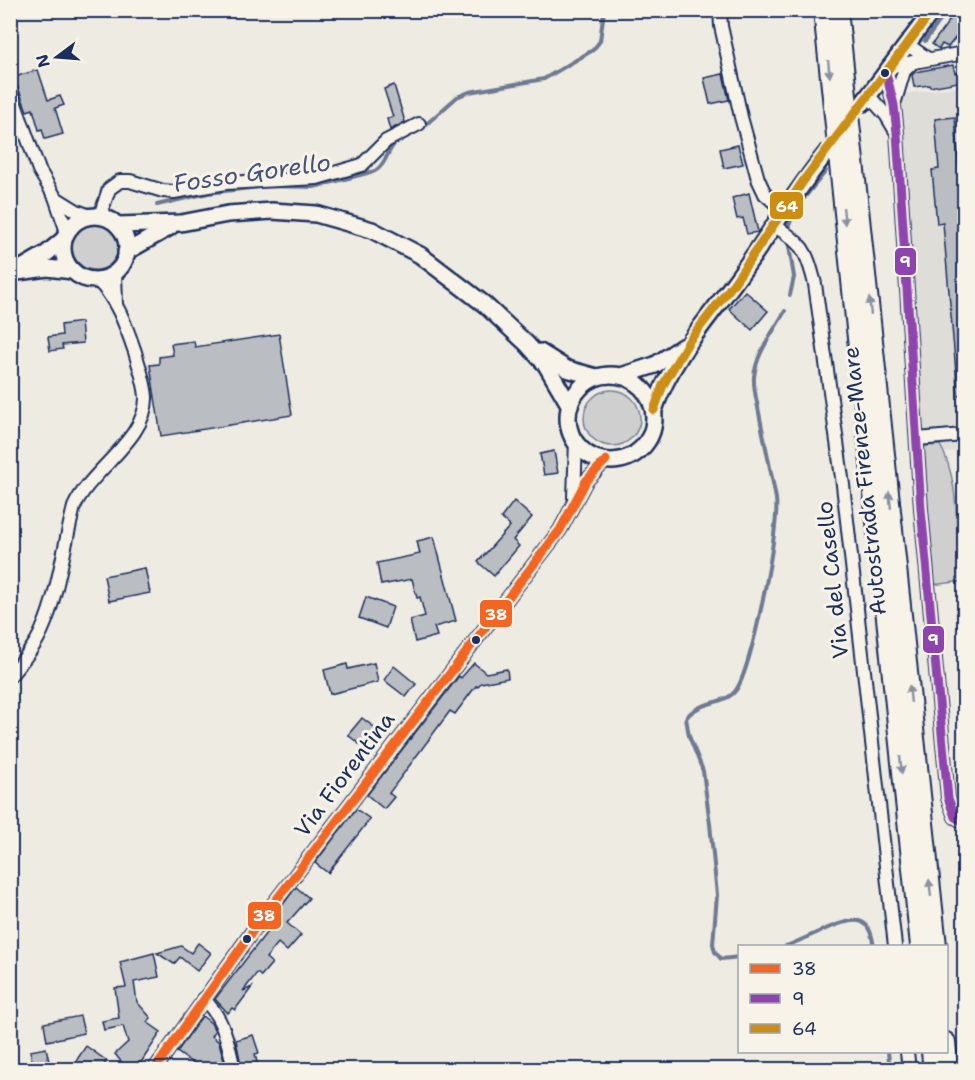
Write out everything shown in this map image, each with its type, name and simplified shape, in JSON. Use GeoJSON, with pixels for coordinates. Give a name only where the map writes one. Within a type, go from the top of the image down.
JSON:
{"type":"FeatureCollection","features":[{"type":"Feature","properties":{"kind":"highway","name":"Autostrada Firenze-Mare"},"geometry":{"type":"LineString","coordinates":[[822,10],[920,945]]}},
{"type":"Feature","properties":{"kind":"highway","name":"Autostrada Firenze-Mare"},"geometry":{"type":"LineString","coordinates":[[838,10],[936,945]]}},
{"type":"Feature","properties":{"kind":"highway"},"geometry":{"type":"LineString","coordinates":[[932,1053],[933,1070]]}},
{"type":"Feature","properties":{"kind":"highway"},"geometry":{"type":"LineString","coordinates":[[948,1053],[950,1070]]}},
{"type":"Feature","properties":{"kind":"main road"},"geometry":{"type":"LineString","coordinates":[[866,99],[933,10]]}},
{"type":"Feature","properties":{"kind":"main road"},"geometry":{"type":"LineString","coordinates":[[118,225],[181,223],[228,214],[272,211],[316,214],[372,230],[420,255],[448,274],[526,343],[546,366],[570,406],[570,428],[576,441],[588,454],[606,460],[627,458],[645,445],[654,425],[654,410],[663,385],[689,341],[734,283],[783,210],[827,152]]}},
{"type":"Feature","properties":{"kind":"main road"},"geometry":{"type":"LineString","coordinates":[[12,273],[46,254],[77,221],[95,216],[110,219],[118,225],[125,238],[126,252],[123,264],[115,273],[104,278],[97,280],[82,277],[73,271],[65,259],[63,249],[65,235]]}},
{"type":"Feature","properties":{"kind":"main road"},"geometry":{"type":"LineString","coordinates":[[126,252],[156,234],[181,223]]}},
{"type":"Feature","properties":{"kind":"main road"},"geometry":{"type":"LineString","coordinates":[[12,273],[47,268],[73,271]]}},
{"type":"Feature","properties":{"kind":"main road"},"geometry":{"type":"LineString","coordinates":[[621,376],[655,365],[689,341]]}},
{"type":"Feature","properties":{"kind":"main road"},"geometry":{"type":"LineString","coordinates":[[526,343],[573,371],[596,377],[621,376],[634,381],[645,391],[654,410]]}},
{"type":"Feature","properties":{"kind":"main road"},"geometry":{"type":"LineString","coordinates":[[570,406],[583,386],[596,377]]}},
{"type":"Feature","properties":{"kind":"street"},"geometry":{"type":"LineString","coordinates":[[720,10],[721,26],[741,117],[758,179],[765,194],[783,210]]}},
{"type":"Feature","properties":{"kind":"street"},"geometry":{"type":"LineString","coordinates":[[908,45],[928,59]]}},
{"type":"Feature","properties":{"kind":"street"},"geometry":{"type":"LineString","coordinates":[[964,53],[913,62],[889,70],[897,133],[931,624],[948,798],[955,817],[964,822]]}},
{"type":"Feature","properties":{"kind":"street"},"geometry":{"type":"LineString","coordinates":[[894,105],[902,76],[913,62]]}},
{"type":"Feature","properties":{"kind":"street"},"geometry":{"type":"LineString","coordinates":[[10,90],[39,170],[55,197],[65,235]]}},
{"type":"Feature","properties":{"kind":"street"},"geometry":{"type":"LineString","coordinates":[[866,99],[886,115],[897,133]]}},
{"type":"Feature","properties":{"kind":"street"},"geometry":{"type":"LineString","coordinates":[[55,197],[77,211],[95,216],[110,189],[120,181],[130,181],[174,192],[225,183],[317,177],[362,165],[386,141],[419,124]]}},
{"type":"Feature","properties":{"kind":"street","name":"Via del Casello"},"geometry":{"type":"LineString","coordinates":[[774,225],[796,240],[808,257],[815,284],[843,485],[896,945]]}},
{"type":"Feature","properties":{"kind":"street"},"geometry":{"type":"LineString","coordinates":[[115,273],[117,305]]}},
{"type":"Feature","properties":{"kind":"street"},"geometry":{"type":"LineString","coordinates":[[10,676],[34,645],[43,629],[79,495],[128,439],[137,427],[145,408],[146,397],[131,342],[117,305],[97,280]]}},
{"type":"Feature","properties":{"kind":"street"},"geometry":{"type":"LineString","coordinates":[[917,439],[964,435]]}},
{"type":"Feature","properties":{"kind":"street","name":"Via Fiorentina"},"geometry":{"type":"LineString","coordinates":[[573,507],[576,487],[576,441]]}},
{"type":"Feature","properties":{"kind":"street","name":"Via Fiorentina"},"geometry":{"type":"LineString","coordinates":[[154,1070],[264,916],[560,530],[590,475],[606,460]]}},
{"type":"Feature","properties":{"kind":"street"},"geometry":{"type":"LineString","coordinates":[[203,999],[220,1021],[234,1070]]}},
{"type":"Feature","properties":{"kind":"street"},"geometry":{"type":"LineString","coordinates":[[907,1053],[909,1070]]}},
{"type":"Feature","properties":{"kind":"shaded area"},"geometry":{"type":"Polygon","coordinates":[[[964,86],[964,450],[926,455],[903,152],[902,94],[964,86]]]}},
{"type":"Feature","properties":{"kind":"shaded area"},"geometry":{"type":"Polygon","coordinates":[[[95,224],[111,231],[118,247],[111,263],[95,270],[79,263],[72,247],[79,231],[95,224]]]}},
{"type":"Feature","properties":{"kind":"shaded area"},"geometry":{"type":"Polygon","coordinates":[[[606,390],[618,390],[628,394],[636,402],[640,418],[636,434],[628,442],[618,446],[606,446],[596,442],[588,434],[584,424],[584,412],[588,402],[596,394],[606,390]]]}},
{"type":"Feature","properties":{"kind":"shaded area"},"geometry":{"type":"Polygon","coordinates":[[[940,445],[946,457],[953,484],[959,555],[964,555],[964,581],[931,585],[923,449],[925,446],[940,445]]]}},
{"type":"Feature","properties":{"kind":"building"},"geometry":{"type":"Polygon","coordinates":[[[957,10],[964,10],[964,27],[948,47],[942,44],[939,49],[932,44],[957,10]]]}},
{"type":"Feature","properties":{"kind":"building"},"geometry":{"type":"Polygon","coordinates":[[[953,65],[955,73],[962,72],[964,81],[930,87],[929,85],[914,87],[912,75],[915,72],[953,65]]]}},
{"type":"Feature","properties":{"kind":"building"},"geometry":{"type":"Polygon","coordinates":[[[38,70],[48,100],[60,96],[64,105],[55,108],[63,134],[45,139],[42,129],[39,130],[33,109],[27,111],[14,77],[38,70]]]}},
{"type":"Feature","properties":{"kind":"building"},"geometry":{"type":"Polygon","coordinates":[[[723,74],[729,100],[710,104],[704,78],[723,74]]]}},
{"type":"Feature","properties":{"kind":"building"},"geometry":{"type":"Polygon","coordinates":[[[394,85],[405,122],[390,130],[387,119],[393,117],[384,89],[394,85]]]}},
{"type":"Feature","properties":{"kind":"building"},"geometry":{"type":"Polygon","coordinates":[[[955,117],[959,169],[964,168],[964,396],[958,396],[943,223],[937,224],[932,170],[939,169],[935,119],[955,117]]]}},
{"type":"Feature","properties":{"kind":"building"},"geometry":{"type":"Polygon","coordinates":[[[738,145],[743,164],[724,168],[720,149],[738,145]]]}},
{"type":"Feature","properties":{"kind":"building"},"geometry":{"type":"Polygon","coordinates":[[[749,193],[758,232],[747,234],[743,218],[737,219],[732,198],[749,193]]]}},
{"type":"Feature","properties":{"kind":"building"},"geometry":{"type":"Polygon","coordinates":[[[745,291],[768,311],[752,330],[729,309],[745,291]]]}},
{"type":"Feature","properties":{"kind":"building"},"geometry":{"type":"Polygon","coordinates":[[[81,322],[83,343],[62,345],[63,349],[50,351],[48,337],[62,335],[61,325],[81,322]]]}},
{"type":"Feature","properties":{"kind":"building"},"geometry":{"type":"Polygon","coordinates":[[[279,334],[292,415],[161,436],[150,365],[159,364],[159,357],[173,355],[171,344],[194,341],[195,347],[279,334]]]}},
{"type":"Feature","properties":{"kind":"building"},"geometry":{"type":"Polygon","coordinates":[[[554,451],[558,473],[544,475],[540,454],[554,451]]]}},
{"type":"Feature","properties":{"kind":"building"},"geometry":{"type":"Polygon","coordinates":[[[514,501],[532,517],[513,540],[519,546],[494,576],[478,562],[510,526],[501,518],[514,501]]]}},
{"type":"Feature","properties":{"kind":"building"},"geometry":{"type":"Polygon","coordinates":[[[434,537],[456,621],[434,627],[437,636],[415,642],[410,620],[425,616],[412,579],[381,585],[377,563],[420,554],[417,541],[434,537]]]}},
{"type":"Feature","properties":{"kind":"building"},"geometry":{"type":"Polygon","coordinates":[[[145,568],[150,593],[109,601],[104,576],[145,568]]]}},
{"type":"Feature","properties":{"kind":"building"},"geometry":{"type":"Polygon","coordinates":[[[366,597],[393,607],[386,628],[359,618],[366,597]]]}},
{"type":"Feature","properties":{"kind":"building"},"geometry":{"type":"Polygon","coordinates":[[[374,663],[378,682],[330,694],[324,670],[347,664],[348,669],[374,663]]]}},
{"type":"Feature","properties":{"kind":"building"},"geometry":{"type":"Polygon","coordinates":[[[474,663],[486,673],[507,669],[508,678],[481,683],[476,686],[455,714],[450,711],[389,793],[394,797],[384,809],[367,795],[459,676],[461,678],[474,663]]]}},
{"type":"Feature","properties":{"kind":"building"},"geometry":{"type":"Polygon","coordinates":[[[394,666],[416,684],[406,697],[384,680],[394,666]]]}},
{"type":"Feature","properties":{"kind":"building"},"geometry":{"type":"Polygon","coordinates":[[[362,718],[378,730],[364,748],[348,735],[362,718]]]}},
{"type":"Feature","properties":{"kind":"building"},"geometry":{"type":"Polygon","coordinates":[[[356,809],[370,819],[328,873],[315,863],[356,809]]]}},
{"type":"Feature","properties":{"kind":"building"},"geometry":{"type":"Polygon","coordinates":[[[296,887],[309,898],[287,923],[301,935],[287,951],[278,943],[266,958],[272,963],[261,976],[257,973],[243,991],[252,987],[235,1010],[232,1008],[228,1013],[215,999],[270,928],[267,926],[296,887]]]}},
{"type":"Feature","properties":{"kind":"building"},"geometry":{"type":"Polygon","coordinates":[[[198,943],[211,953],[197,971],[180,957],[174,964],[157,953],[181,946],[191,953],[198,943]]]}},
{"type":"Feature","properties":{"kind":"building"},"geometry":{"type":"Polygon","coordinates":[[[154,953],[159,977],[134,982],[137,1002],[151,1018],[147,1022],[161,1032],[136,1070],[132,1070],[115,1054],[128,1042],[123,1026],[104,1030],[102,1021],[119,1018],[115,988],[126,987],[120,962],[154,953]]]}},
{"type":"Feature","properties":{"kind":"building"},"geometry":{"type":"Polygon","coordinates":[[[80,1016],[84,1033],[47,1041],[44,1023],[80,1016]]]}},
{"type":"Feature","properties":{"kind":"building"},"geometry":{"type":"Polygon","coordinates":[[[202,1016],[211,1023],[215,1031],[212,1036],[219,1042],[224,1061],[221,1063],[223,1070],[202,1070],[177,1052],[202,1016]]]}},
{"type":"Feature","properties":{"kind":"building"},"geometry":{"type":"Polygon","coordinates":[[[253,1035],[259,1053],[255,1054],[259,1070],[242,1070],[236,1040],[253,1035]]]}},
{"type":"Feature","properties":{"kind":"building"},"geometry":{"type":"Polygon","coordinates":[[[86,1046],[107,1061],[100,1070],[70,1070],[86,1046]]]}},
{"type":"Feature","properties":{"kind":"building"},"geometry":{"type":"Polygon","coordinates":[[[46,1048],[51,1070],[34,1070],[30,1051],[46,1048]]]}},
{"type":"Feature","properties":{"kind":"waterway","name":"Fosso Gorello"},"geometry":{"type":"LineString","coordinates":[[422,128],[457,97],[469,92],[544,79],[593,50],[600,41],[604,10]]}},
{"type":"Feature","properties":{"kind":"waterway"},"geometry":{"type":"LineString","coordinates":[[925,41],[948,10]]}},
{"type":"Feature","properties":{"kind":"waterway","name":"Fosso Gorello"},"geometry":{"type":"LineString","coordinates":[[267,186],[314,187],[375,171],[382,165],[397,141]]}},
{"type":"Feature","properties":{"kind":"waterway"},"geometry":{"type":"LineString","coordinates":[[787,230],[796,208],[826,171]]}},
{"type":"Feature","properties":{"kind":"waterway","name":"Fosso Gorello"},"geometry":{"type":"LineString","coordinates":[[157,205],[208,193],[259,187]]}},
{"type":"Feature","properties":{"kind":"waterway"},"geometry":{"type":"LineString","coordinates":[[788,240],[794,277],[790,295]]}},
{"type":"Feature","properties":{"kind":"waterway"},"geometry":{"type":"LineString","coordinates":[[738,957],[721,959],[715,952],[713,944],[717,895],[710,824],[703,771],[689,736],[686,718],[698,708],[726,698],[736,690],[750,655],[757,627],[774,537],[776,499],[754,377],[758,359],[785,311]]}},
{"type":"Feature","properties":{"kind":"waterway"},"geometry":{"type":"LineString","coordinates":[[788,945],[836,925],[855,921],[862,922],[867,927],[874,945]]}},
{"type":"Feature","properties":{"kind":"waterway"},"geometry":{"type":"LineString","coordinates":[[888,1053],[890,1070]]}},
{"type":"Feature","properties":{"kind":"transit line","name":"64"},"geometry":{"type":"LineString","coordinates":[[654,410],[663,385],[689,341],[734,283],[804,180],[933,10]]}},
{"type":"Feature","properties":{"kind":"transit line","name":"9"},"geometry":{"type":"LineString","coordinates":[[886,73],[894,105],[897,133],[921,509],[948,798],[955,817],[964,822]]}},
{"type":"Feature","properties":{"kind":"transit line","name":"38"},"geometry":{"type":"LineString","coordinates":[[154,1070],[257,925],[560,530],[586,481],[606,460]]}}]}
